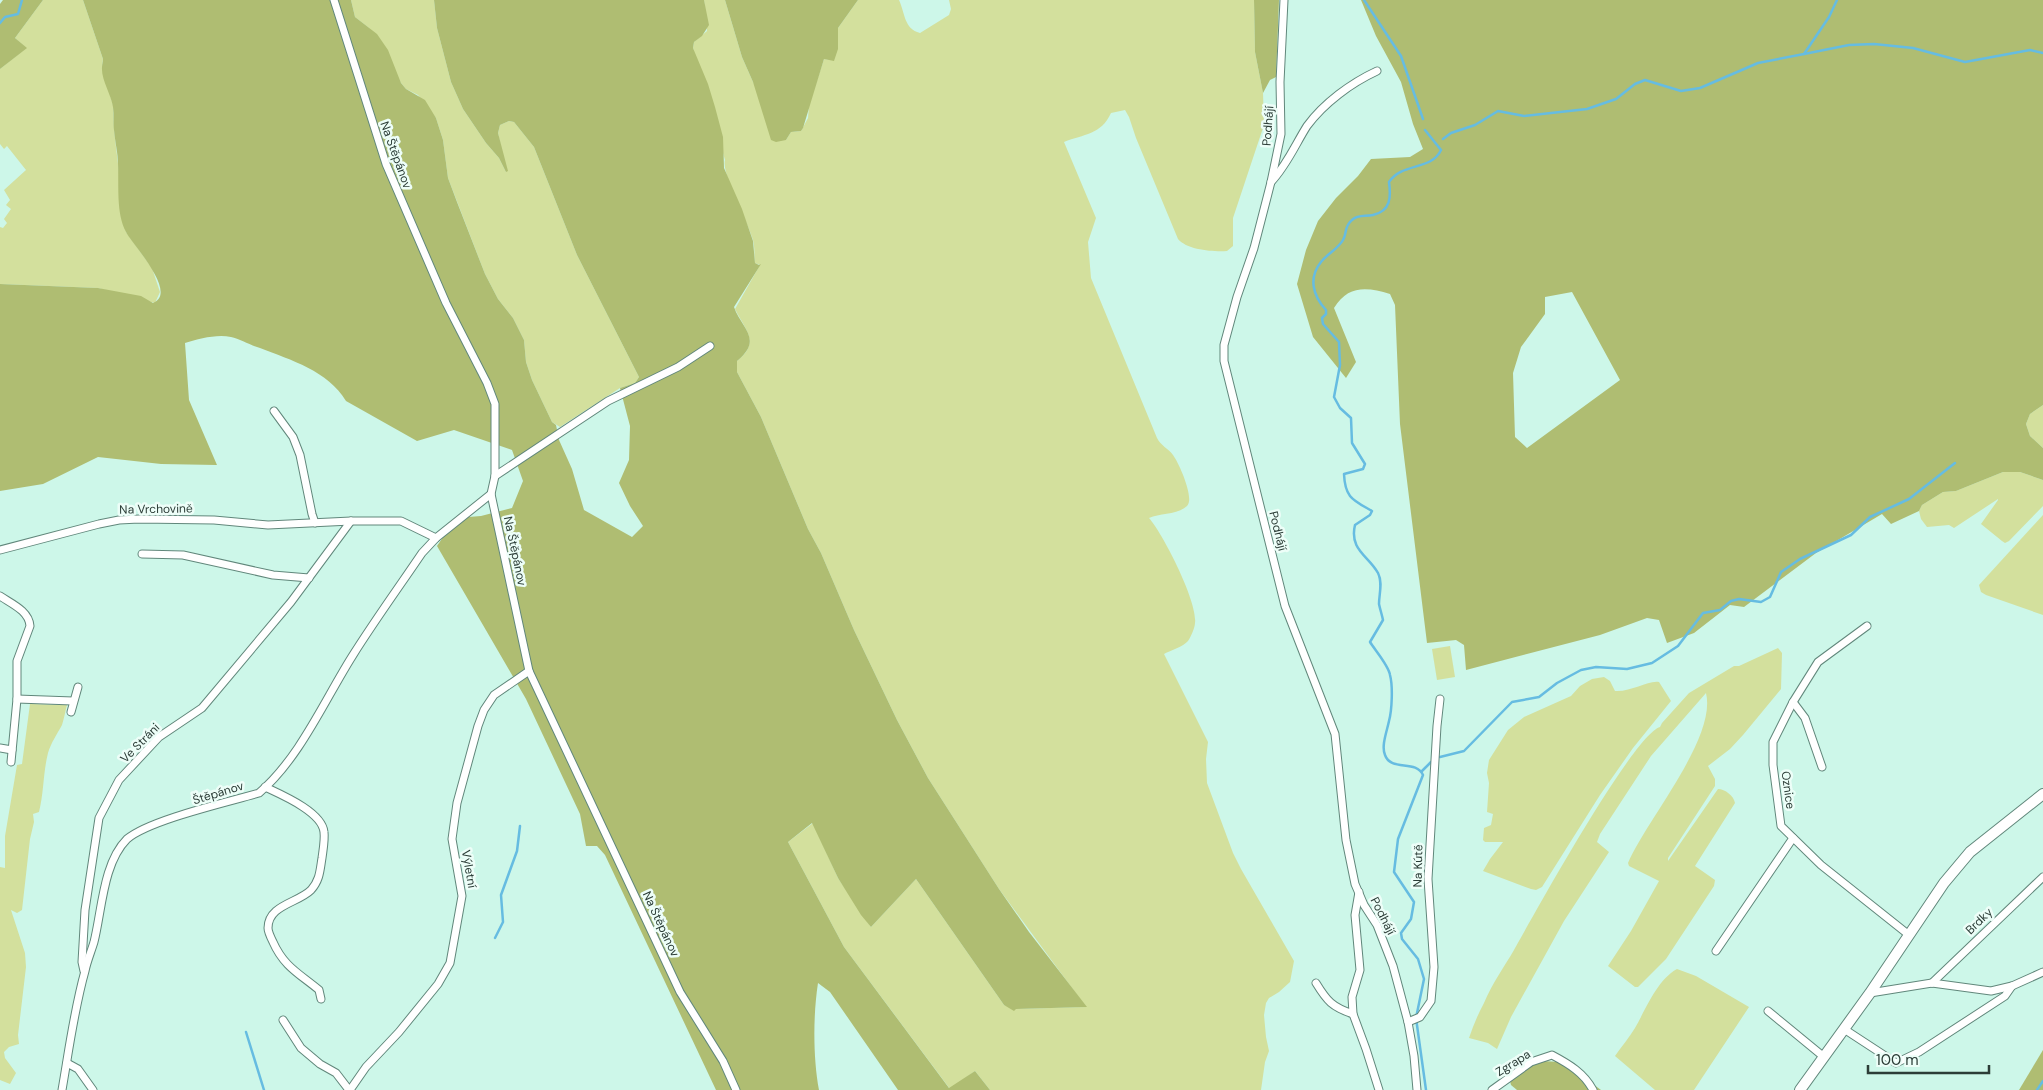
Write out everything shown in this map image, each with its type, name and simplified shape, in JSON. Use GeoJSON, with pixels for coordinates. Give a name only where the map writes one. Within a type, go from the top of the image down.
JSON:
{"type":"FeatureCollection","features":[{"type":"Feature","properties":{"kind":"street","name":"Na Štěpánov"},"geometry":{"type":"LineString","coordinates":[[334,0],[386,164],[434,276],[495,404],[495,476],[491,494],[529,672],[680,992],[723,1061],[736,1090]]}},
{"type":"Feature","properties":{"kind":"street","name":"Podhájí"},"geometry":{"type":"LineString","coordinates":[[1284,0],[1280,82],[1281,134],[1254,248],[1237,297],[1224,345],[1224,361],[1285,606],[1335,734],[1346,840],[1355,884],[1385,945],[1411,1022],[1417,1090]]}},
{"type":"Feature","properties":{"kind":"street"},"geometry":{"type":"LineString","coordinates":[[1271,182],[1280,172],[1308,125],[1348,88],[1377,71]]}},
{"type":"Feature","properties":{"kind":"street"},"geometry":{"type":"LineString","coordinates":[[495,476],[608,401],[678,367],[710,346]]}},
{"type":"Feature","properties":{"kind":"street"},"geometry":{"type":"LineString","coordinates":[[274,411],[293,437],[300,455],[315,523]]}},
{"type":"Feature","properties":{"kind":"street","name":"Štěpánov"},"geometry":{"type":"LineString","coordinates":[[62,1090],[84,971],[94,942],[111,864],[118,850],[128,838],[139,831],[170,819],[259,793],[279,773],[319,714],[353,655],[422,553],[436,538],[491,494]]}},
{"type":"Feature","properties":{"kind":"street","name":"Na Vrchovině"},"geometry":{"type":"LineString","coordinates":[[0,550],[119,520],[214,520],[268,525],[351,521],[401,521],[436,538]]}},
{"type":"Feature","properties":{"kind":"street","name":"Ve Stráni"},"geometry":{"type":"LineString","coordinates":[[84,971],[82,962],[85,910],[99,818],[119,780],[159,737],[202,708],[291,602],[351,521]]}},
{"type":"Feature","properties":{"kind":"street"},"geometry":{"type":"LineString","coordinates":[[142,554],[182,554],[273,575],[309,578]]}},
{"type":"Feature","properties":{"kind":"street"},"geometry":{"type":"LineString","coordinates":[[0,596],[24,613],[30,626],[17,661],[17,699],[11,762]]}},
{"type":"Feature","properties":{"kind":"street","name":"Oznice"},"geometry":{"type":"LineString","coordinates":[[1867,626],[1818,662],[1793,702],[1773,742],[1773,765],[1781,826],[1821,865],[1909,935]]}},
{"type":"Feature","properties":{"kind":"street","name":"Výletní"},"geometry":{"type":"LineString","coordinates":[[350,1090],[366,1067],[399,1032],[438,984],[450,963],[462,896],[452,839],[457,803],[484,710],[494,695],[529,672]]}},
{"type":"Feature","properties":{"kind":"street"},"geometry":{"type":"LineString","coordinates":[[71,712],[78,687]]}},
{"type":"Feature","properties":{"kind":"street"},"geometry":{"type":"LineString","coordinates":[[17,699],[73,701]]}},
{"type":"Feature","properties":{"kind":"street","name":"Na Kútě"},"geometry":{"type":"LineString","coordinates":[[1411,1022],[1420,1017],[1431,1001],[1434,967],[1428,880],[1440,699]]}},
{"type":"Feature","properties":{"kind":"street"},"geometry":{"type":"LineString","coordinates":[[1793,702],[1805,718],[1822,767]]}},
{"type":"Feature","properties":{"kind":"street"},"geometry":{"type":"LineString","coordinates":[[0,748],[12,750]]}},
{"type":"Feature","properties":{"kind":"street"},"geometry":{"type":"LineString","coordinates":[[265,787],[302,807],[318,819],[324,832],[318,880],[304,896],[274,912],[269,919],[268,930],[275,947],[286,964],[302,979],[319,990],[320,1000]]}},
{"type":"Feature","properties":{"kind":"street"},"geometry":{"type":"LineString","coordinates":[[1800,1090],[1870,993],[1944,883],[1970,852],[2043,794]]}},
{"type":"Feature","properties":{"kind":"street"},"geometry":{"type":"LineString","coordinates":[[1716,951],[1792,838]]}},
{"type":"Feature","properties":{"kind":"street","name":"Brdky"},"geometry":{"type":"LineString","coordinates":[[1932,983],[2043,877]]}},
{"type":"Feature","properties":{"kind":"street"},"geometry":{"type":"LineString","coordinates":[[1359,892],[1355,915],[1360,970],[1352,997],[1353,1014],[1378,1090]]}},
{"type":"Feature","properties":{"kind":"street"},"geometry":{"type":"LineString","coordinates":[[1870,993],[1932,983],[1991,991],[2012,986],[2043,972]]}},
{"type":"Feature","properties":{"kind":"street"},"geometry":{"type":"LineString","coordinates":[[1316,983],[1334,1008],[1353,1014]]}},
{"type":"Feature","properties":{"kind":"street"},"geometry":{"type":"LineString","coordinates":[[1844,1029],[1896,1064],[1919,1052],[2006,996],[2012,986]]}},
{"type":"Feature","properties":{"kind":"street"},"geometry":{"type":"LineString","coordinates":[[1768,1011],[1824,1057]]}},
{"type":"Feature","properties":{"kind":"street"},"geometry":{"type":"LineString","coordinates":[[283,1020],[302,1048],[320,1064],[336,1073],[350,1090]]}},
{"type":"Feature","properties":{"kind":"street","name":"Zgrapa"},"geometry":{"type":"LineString","coordinates":[[1492,1090],[1531,1062],[1552,1055],[1570,1065],[1588,1080],[1593,1090]]}},
{"type":"Feature","properties":{"kind":"street"},"geometry":{"type":"LineString","coordinates":[[67,1063],[78,1070],[93,1090]]}},
{"type":"Feature","properties":{"kind":"green space"},"geometry":{"type":"Polygon","coordinates":[[[3,0],[43,0],[15,38],[27,48],[0,69],[0,4],[3,0]]]}},
{"type":"Feature","properties":{"kind":"green space"},"geometry":{"type":"Polygon","coordinates":[[[43,0],[83,0],[103,59],[102,67],[113,105],[114,130],[126,232],[152,268],[160,292],[155,303],[98,288],[0,284],[0,227],[3,228],[7,223],[4,219],[11,209],[6,205],[10,200],[4,190],[26,170],[7,146],[4,149],[0,144],[0,69],[26,48],[15,38],[43,0]]]}},
{"type":"Feature","properties":{"kind":"green space"},"geometry":{"type":"Polygon","coordinates":[[[83,0],[351,0],[355,17],[377,34],[388,50],[401,83],[406,89],[425,100],[436,118],[443,140],[448,178],[457,202],[485,274],[498,299],[513,318],[524,340],[526,362],[532,380],[552,422],[556,425],[559,440],[572,469],[584,510],[632,537],[643,526],[630,506],[619,483],[629,460],[630,426],[620,388],[635,383],[639,377],[577,255],[534,147],[514,122],[509,121],[500,125],[498,133],[508,171],[506,172],[499,158],[486,143],[463,109],[451,82],[437,28],[434,0],[704,0],[709,25],[702,36],[694,42],[693,48],[708,84],[723,137],[724,168],[742,209],[753,241],[755,263],[761,264],[734,307],[750,340],[745,353],[737,361],[737,372],[761,417],[808,529],[821,553],[854,630],[897,720],[928,778],[999,889],[1029,932],[1087,1007],[1016,1009],[1014,1011],[1004,1005],[916,879],[871,927],[861,915],[838,878],[812,823],[788,842],[844,947],[949,1088],[975,1071],[990,1090],[898,1090],[830,992],[818,983],[814,1036],[819,1090],[716,1090],[605,855],[597,846],[586,846],[580,814],[526,699],[437,546],[456,518],[481,516],[512,508],[523,481],[512,450],[454,430],[417,441],[346,401],[319,374],[284,357],[225,336],[185,343],[189,400],[217,465],[161,464],[98,457],[43,484],[0,491],[0,284],[98,288],[141,296],[153,303],[160,298],[157,279],[123,225],[119,199],[118,160],[113,107],[103,77],[103,59],[83,0]]]}},
{"type":"Feature","properties":{"kind":"green space"},"geometry":{"type":"Polygon","coordinates":[[[351,0],[434,0],[437,28],[451,82],[463,109],[486,143],[499,158],[506,172],[498,133],[500,125],[509,121],[514,122],[534,147],[577,255],[639,377],[635,383],[620,388],[560,427],[552,422],[532,380],[526,362],[524,340],[513,318],[498,299],[485,274],[448,178],[443,140],[436,118],[418,95],[406,89],[401,83],[369,28],[355,17],[351,0]]]}},
{"type":"Feature","properties":{"kind":"green space"},"geometry":{"type":"Polygon","coordinates":[[[704,0],[725,0],[742,57],[753,82],[786,140],[791,132],[801,131],[808,118],[809,105],[824,59],[834,60],[838,28],[858,0],[899,0],[908,24],[920,33],[949,15],[951,9],[949,0],[1254,0],[1255,52],[1263,93],[1264,125],[1233,218],[1233,246],[1227,251],[1208,251],[1194,248],[1182,243],[1178,239],[1125,110],[1111,113],[1097,130],[1064,142],[1096,218],[1088,242],[1091,278],[1157,438],[1176,459],[1188,489],[1189,502],[1183,509],[1149,518],[1163,538],[1178,569],[1191,600],[1194,613],[1195,623],[1192,635],[1188,641],[1164,654],[1208,742],[1206,759],[1207,783],[1233,853],[1294,961],[1290,982],[1269,998],[1266,1003],[1264,1015],[1269,1051],[1265,1062],[1261,1090],[990,1090],[975,1071],[950,1089],[844,947],[788,842],[813,823],[838,878],[871,927],[916,879],[1004,1005],[1016,1009],[1086,1007],[999,889],[928,778],[897,720],[854,630],[821,553],[808,529],[761,417],[737,372],[737,361],[744,354],[750,342],[749,336],[735,309],[760,265],[755,263],[753,240],[727,175],[725,160],[693,48],[694,42],[707,31],[704,0]]]}},
{"type":"Feature","properties":{"kind":"green space"},"geometry":{"type":"Polygon","coordinates":[[[725,0],[858,0],[838,28],[838,49],[834,61],[824,59],[803,128],[801,131],[791,132],[786,140],[776,142],[771,140],[753,82],[742,57],[725,0]]]}},
{"type":"Feature","properties":{"kind":"green space"},"geometry":{"type":"Polygon","coordinates":[[[1254,0],[1279,0],[1276,77],[1270,80],[1263,93],[1255,52],[1254,0]]]}},
{"type":"Feature","properties":{"kind":"green space"},"geometry":{"type":"Polygon","coordinates":[[[1361,0],[2043,0],[2043,405],[2030,414],[2026,424],[2030,436],[2043,448],[2043,480],[2020,472],[2003,472],[1956,491],[1943,492],[1922,505],[1919,511],[1891,524],[1882,514],[1816,553],[1744,607],[1730,605],[1694,633],[1667,643],[1659,620],[1647,618],[1600,635],[1466,670],[1464,645],[1456,640],[1427,643],[1400,424],[1395,305],[1390,294],[1366,289],[1345,295],[1334,308],[1356,362],[1346,378],[1313,337],[1297,284],[1306,250],[1318,221],[1371,159],[1410,157],[1423,149],[1413,124],[1401,82],[1376,36],[1361,0]],[[1572,292],[1545,297],[1545,314],[1521,347],[1513,373],[1515,437],[1527,448],[1620,380],[1572,292]]]}},
{"type":"Feature","properties":{"kind":"green space"},"geometry":{"type":"Polygon","coordinates":[[[2043,405],[2043,448],[2030,436],[2026,424],[2030,414],[2043,405]]]}},
{"type":"Feature","properties":{"kind":"green space"},"geometry":{"type":"Polygon","coordinates":[[[2003,472],[2020,472],[2043,480],[2043,506],[2009,541],[2005,543],[1981,524],[1998,499],[1954,528],[1949,525],[1927,527],[1921,519],[1919,511],[1922,505],[1943,492],[1956,491],[2003,472]]]}},
{"type":"Feature","properties":{"kind":"green space"},"geometry":{"type":"Polygon","coordinates":[[[2043,515],[2043,615],[1986,595],[1981,592],[1979,585],[2043,515]]]}},
{"type":"Feature","properties":{"kind":"green space"},"geometry":{"type":"Polygon","coordinates":[[[1450,646],[1455,677],[1437,680],[1432,649],[1450,646]]]}},
{"type":"Feature","properties":{"kind":"green space"},"geometry":{"type":"Polygon","coordinates":[[[1778,648],[1782,653],[1781,689],[1730,749],[1708,766],[1715,779],[1715,786],[1668,858],[1668,861],[1718,789],[1729,793],[1735,803],[1695,866],[1715,880],[1714,886],[1666,959],[1638,987],[1635,987],[1608,966],[1631,931],[1659,881],[1629,866],[1628,863],[1691,755],[1701,732],[1707,711],[1706,693],[1651,756],[1600,834],[1597,842],[1609,852],[1564,921],[1511,1017],[1497,1049],[1488,1043],[1469,1038],[1494,982],[1561,867],[1628,760],[1689,693],[1734,666],[1739,666],[1778,648]]]}},
{"type":"Feature","properties":{"kind":"green space"},"geometry":{"type":"Polygon","coordinates":[[[1604,677],[1610,681],[1615,691],[1628,690],[1659,682],[1671,701],[1633,748],[1600,795],[1542,887],[1536,890],[1531,889],[1483,871],[1503,842],[1485,842],[1483,840],[1484,828],[1491,825],[1493,814],[1487,812],[1489,760],[1508,730],[1524,717],[1571,696],[1580,686],[1592,679],[1604,677]]]}},
{"type":"Feature","properties":{"kind":"green space"},"geometry":{"type":"Polygon","coordinates":[[[30,704],[67,705],[62,725],[48,753],[39,812],[33,814],[34,822],[30,839],[22,910],[17,913],[11,910],[25,953],[26,967],[18,1035],[19,1044],[9,1047],[4,1052],[5,1058],[16,1073],[10,1084],[0,1080],[0,867],[5,868],[5,836],[17,765],[22,764],[30,704]]]}},
{"type":"Feature","properties":{"kind":"green space"},"geometry":{"type":"Polygon","coordinates":[[[1677,969],[1696,976],[1749,1007],[1694,1090],[1655,1090],[1615,1056],[1635,1028],[1658,987],[1677,969]]]}},
{"type":"Feature","properties":{"kind":"green space"},"geometry":{"type":"Polygon","coordinates":[[[2043,1050],[2043,1090],[2019,1090],[2043,1050]]]}},
{"type":"Feature","properties":{"kind":"green space"},"geometry":{"type":"Polygon","coordinates":[[[1542,1061],[1566,1064],[1601,1090],[1517,1090],[1511,1085],[1510,1081],[1534,1063],[1542,1061]]]}},
{"type":"Feature","properties":{"kind":"waterway"},"geometry":{"type":"LineString","coordinates":[[0,23],[5,17],[18,14],[22,0]]}},
{"type":"Feature","properties":{"kind":"waterway"},"geometry":{"type":"LineString","coordinates":[[1364,0],[1401,56],[1423,119]]}},
{"type":"Feature","properties":{"kind":"waterway"},"geometry":{"type":"LineString","coordinates":[[1443,139],[1451,133],[1475,125],[1498,111],[1524,116],[1587,109],[1616,99],[1635,84],[1645,80],[1681,91],[1700,88],[1758,63],[1804,54],[1829,17],[1837,0]]}},
{"type":"Feature","properties":{"kind":"waterway"},"geometry":{"type":"LineString","coordinates":[[1804,54],[1849,45],[1874,44],[1913,48],[1965,62],[2030,50],[2043,53]]}},
{"type":"Feature","properties":{"kind":"waterway"},"geometry":{"type":"LineString","coordinates":[[1425,130],[1441,150],[1436,157],[1431,161],[1395,176],[1389,182],[1390,198],[1388,203],[1379,213],[1357,217],[1349,222],[1343,240],[1321,262],[1314,274],[1313,281],[1315,293],[1326,310],[1326,314],[1322,318],[1323,324],[1339,342],[1340,365],[1334,397],[1340,408],[1351,418],[1352,443],[1365,464],[1363,469],[1344,474],[1346,488],[1351,497],[1372,511],[1370,515],[1355,525],[1354,534],[1357,547],[1374,567],[1380,581],[1379,604],[1383,620],[1370,642],[1387,667],[1391,680],[1391,711],[1384,751],[1388,760],[1392,763],[1415,768],[1420,770],[1423,775],[1398,839],[1394,872],[1414,902],[1411,919],[1401,933],[1402,939],[1418,959],[1424,979],[1416,1018],[1426,1090]]}},
{"type":"Feature","properties":{"kind":"waterway"},"geometry":{"type":"LineString","coordinates":[[1440,757],[1464,751],[1512,702],[1539,697],[1557,683],[1581,670],[1596,667],[1627,669],[1652,663],[1678,646],[1703,613],[1720,610],[1731,601],[1739,599],[1761,602],[1770,597],[1781,572],[1800,559],[1851,535],[1870,517],[1909,499],[1955,463]]}},
{"type":"Feature","properties":{"kind":"waterway"},"geometry":{"type":"LineString","coordinates":[[1422,771],[1431,762]]}},
{"type":"Feature","properties":{"kind":"waterway"},"geometry":{"type":"LineString","coordinates":[[495,938],[503,922],[501,895],[517,851],[520,826]]}},
{"type":"Feature","properties":{"kind":"waterway"},"geometry":{"type":"LineString","coordinates":[[246,1032],[264,1090]]}},
{"type":"Feature","properties":{"kind":"waterway"},"geometry":{"type":"LineString","coordinates":[[2037,1090],[2043,1081]]}}]}
